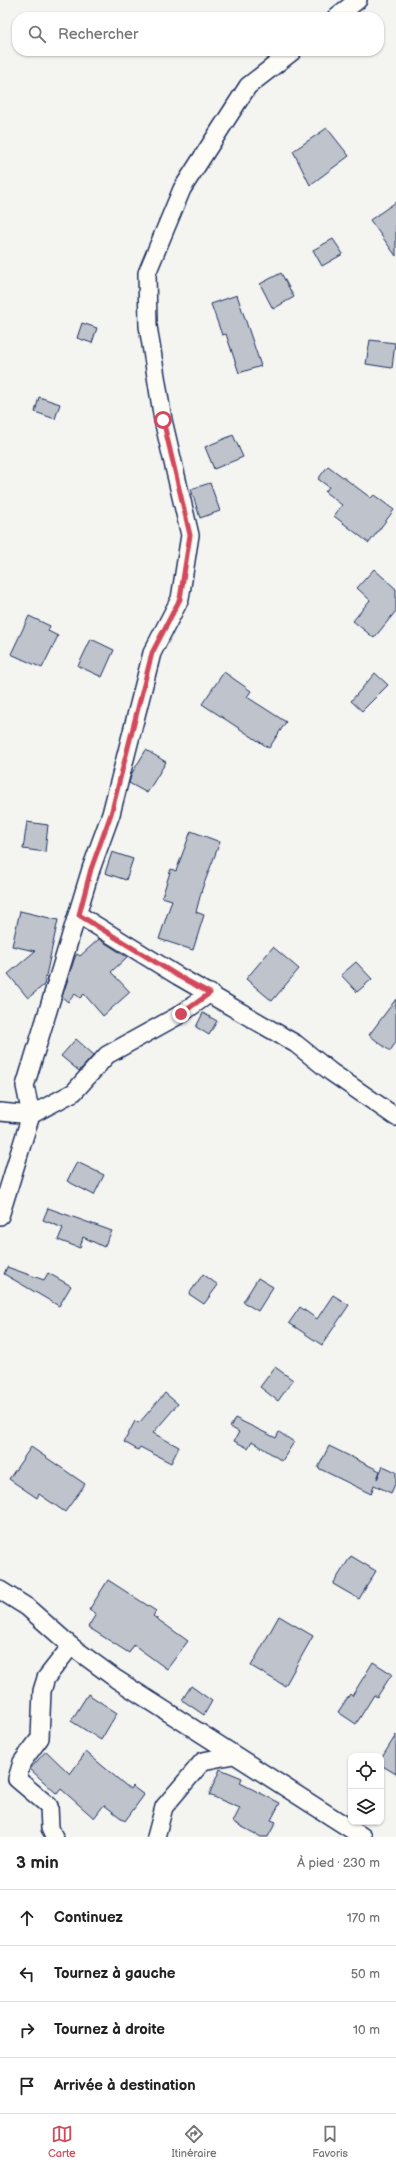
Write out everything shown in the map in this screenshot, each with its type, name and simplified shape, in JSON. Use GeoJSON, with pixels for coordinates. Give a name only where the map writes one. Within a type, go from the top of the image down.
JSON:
{"type":"FeatureCollection","features":[{"type":"Feature","properties":{"kind":"street"},"geometry":{"type":"LineString","coordinates":[[342,12],[358,0]]}},
{"type":"Feature","properties":{"kind":"street"},"geometry":{"type":"LineString","coordinates":[[0,1216],[31,1115],[25,1086],[79,915],[91,869],[111,814],[152,653],[180,599],[190,535],[163,420],[148,326],[147,274],[182,189],[248,86],[287,56]]}},
{"type":"Feature","properties":{"kind":"street"},"geometry":{"type":"LineString","coordinates":[[79,915],[178,976],[210,993],[296,1044],[332,1072],[396,1117]]}},
{"type":"Feature","properties":{"kind":"street"},"geometry":{"type":"LineString","coordinates":[[0,1112],[31,1115],[74,1092],[107,1055],[181,1014],[210,993]]}},
{"type":"Feature","properties":{"kind":"street"},"geometry":{"type":"LineString","coordinates":[[0,1590],[26,1607],[71,1646],[116,1679],[363,1837]]}},
{"type":"Feature","properties":{"kind":"street"},"geometry":{"type":"LineString","coordinates":[[54,1837],[50,1828],[49,1806],[17,1779],[22,1762],[40,1738],[42,1691],[46,1678],[71,1646]]}},
{"type":"Feature","properties":{"kind":"street"},"geometry":{"type":"LineString","coordinates":[[156,1837],[164,1807],[203,1760],[233,1755]]}},
{"type":"Feature","properties":{"kind":"building"},"geometry":{"type":"Polygon","coordinates":[[[327,128],[349,156],[310,185],[293,151],[327,128]]]}},
{"type":"Feature","properties":{"kind":"building"},"geometry":{"type":"Polygon","coordinates":[[[396,202],[396,256],[370,220],[396,202]]]}},
{"type":"Feature","properties":{"kind":"building"},"geometry":{"type":"Polygon","coordinates":[[[333,239],[343,254],[322,266],[313,250],[333,239]]]}},
{"type":"Feature","properties":{"kind":"building"},"geometry":{"type":"Polygon","coordinates":[[[281,273],[294,297],[273,309],[260,284],[281,273]]]}},
{"type":"Feature","properties":{"kind":"building"},"geometry":{"type":"Polygon","coordinates":[[[237,295],[261,366],[239,373],[226,334],[222,335],[211,304],[237,295]]]}},
{"type":"Feature","properties":{"kind":"building"},"geometry":{"type":"Polygon","coordinates":[[[82,323],[97,328],[92,343],[77,338],[82,323]]]}},
{"type":"Feature","properties":{"kind":"building"},"geometry":{"type":"Polygon","coordinates":[[[370,340],[395,343],[392,368],[366,364],[370,340]]]}},
{"type":"Feature","properties":{"kind":"building"},"geometry":{"type":"Polygon","coordinates":[[[39,397],[60,404],[55,419],[35,412],[39,397]]]}},
{"type":"Feature","properties":{"kind":"building"},"geometry":{"type":"Polygon","coordinates":[[[233,435],[243,457],[214,469],[205,447],[233,435]]]}},
{"type":"Feature","properties":{"kind":"building"},"geometry":{"type":"Polygon","coordinates":[[[328,466],[371,498],[374,495],[394,510],[369,543],[334,516],[342,505],[325,492],[329,487],[318,479],[328,466]]]}},
{"type":"Feature","properties":{"kind":"building"},"geometry":{"type":"Polygon","coordinates":[[[210,483],[220,511],[200,518],[191,489],[210,483]]]}},
{"type":"Feature","properties":{"kind":"building"},"geometry":{"type":"Polygon","coordinates":[[[374,569],[396,589],[396,611],[374,638],[353,621],[370,600],[357,588],[374,569]]]}},
{"type":"Feature","properties":{"kind":"building"},"geometry":{"type":"Polygon","coordinates":[[[29,616],[50,626],[48,631],[58,636],[42,668],[11,654],[29,616]]]}},
{"type":"Feature","properties":{"kind":"building"},"geometry":{"type":"Polygon","coordinates":[[[91,639],[114,650],[102,677],[78,666],[91,639]]]}},
{"type":"Feature","properties":{"kind":"building"},"geometry":{"type":"Polygon","coordinates":[[[224,672],[251,691],[247,697],[286,722],[269,748],[202,704],[224,672]]]}},
{"type":"Feature","properties":{"kind":"building"},"geometry":{"type":"Polygon","coordinates":[[[375,673],[388,685],[362,711],[351,701],[375,673]]]}},
{"type":"Feature","properties":{"kind":"building"},"geometry":{"type":"Polygon","coordinates":[[[146,750],[166,762],[147,793],[129,783],[132,773],[146,750]]]}},
{"type":"Feature","properties":{"kind":"building"},"geometry":{"type":"Polygon","coordinates":[[[27,822],[48,825],[45,852],[23,849],[27,822]]]}},
{"type":"Feature","properties":{"kind":"building"},"geometry":{"type":"Polygon","coordinates":[[[191,831],[220,842],[202,889],[196,912],[204,915],[193,950],[159,939],[172,900],[162,897],[171,869],[176,871],[191,831]]]}},
{"type":"Feature","properties":{"kind":"building"},"geometry":{"type":"Polygon","coordinates":[[[112,852],[133,859],[126,880],[105,873],[112,852]]]}},
{"type":"Feature","properties":{"kind":"building"},"geometry":{"type":"Polygon","coordinates":[[[20,911],[58,920],[44,985],[28,998],[8,974],[35,951],[12,946],[20,911]]]}},
{"type":"Feature","properties":{"kind":"building"},"geometry":{"type":"Polygon","coordinates":[[[99,939],[127,957],[111,972],[130,992],[103,1016],[84,994],[80,998],[75,994],[68,1002],[62,997],[75,957],[77,954],[80,956],[99,939]]]}},
{"type":"Feature","properties":{"kind":"building"},"geometry":{"type":"Polygon","coordinates":[[[273,947],[299,969],[272,1001],[246,979],[273,947]]]}},
{"type":"Feature","properties":{"kind":"building"},"geometry":{"type":"Polygon","coordinates":[[[356,962],[372,979],[357,992],[341,975],[356,962]]]}},
{"type":"Feature","properties":{"kind":"building"},"geometry":{"type":"Polygon","coordinates":[[[396,999],[396,1042],[390,1051],[369,1035],[396,999]]]}},
{"type":"Feature","properties":{"kind":"building"},"geometry":{"type":"Polygon","coordinates":[[[203,1013],[217,1021],[209,1035],[196,1027],[203,1013]]]}},
{"type":"Feature","properties":{"kind":"building"},"geometry":{"type":"Polygon","coordinates":[[[76,1039],[94,1055],[79,1071],[61,1056],[76,1039]]]}},
{"type":"Feature","properties":{"kind":"building"},"geometry":{"type":"Polygon","coordinates":[[[77,1162],[104,1175],[94,1195],[67,1181],[77,1162]]]}},
{"type":"Feature","properties":{"kind":"building"},"geometry":{"type":"Polygon","coordinates":[[[48,1208],[112,1231],[104,1247],[83,1237],[80,1248],[58,1240],[63,1228],[43,1220],[48,1208]]]}},
{"type":"Feature","properties":{"kind":"building"},"geometry":{"type":"Polygon","coordinates":[[[7,1267],[44,1280],[48,1273],[71,1286],[59,1306],[4,1274],[7,1267]]]}},
{"type":"Feature","properties":{"kind":"building"},"geometry":{"type":"Polygon","coordinates":[[[203,1274],[218,1285],[204,1304],[189,1294],[203,1274]]]}},
{"type":"Feature","properties":{"kind":"building"},"geometry":{"type":"Polygon","coordinates":[[[258,1278],[273,1287],[258,1311],[243,1302],[258,1278]]]}},
{"type":"Feature","properties":{"kind":"building"},"geometry":{"type":"Polygon","coordinates":[[[333,1295],[349,1305],[322,1345],[289,1323],[300,1307],[317,1319],[333,1295]]]}},
{"type":"Feature","properties":{"kind":"building"},"geometry":{"type":"Polygon","coordinates":[[[275,1367],[293,1380],[278,1401],[260,1387],[275,1367]]]}},
{"type":"Feature","properties":{"kind":"building"},"geometry":{"type":"Polygon","coordinates":[[[165,1393],[178,1404],[153,1433],[179,1447],[171,1463],[140,1447],[138,1450],[124,1442],[135,1421],[139,1423],[165,1393]]]}},
{"type":"Feature","properties":{"kind":"building"},"geometry":{"type":"Polygon","coordinates":[[[235,1418],[276,1438],[279,1432],[294,1442],[282,1461],[252,1441],[248,1448],[234,1441],[239,1432],[230,1427],[235,1418]]]}},
{"type":"Feature","properties":{"kind":"building"},"geometry":{"type":"Polygon","coordinates":[[[329,1446],[380,1471],[377,1479],[383,1466],[396,1472],[396,1482],[391,1493],[374,1485],[371,1494],[318,1468],[329,1446]]]}},
{"type":"Feature","properties":{"kind":"building"},"geometry":{"type":"Polygon","coordinates":[[[31,1447],[85,1484],[65,1512],[39,1494],[37,1498],[9,1479],[31,1447]]]}},
{"type":"Feature","properties":{"kind":"building"},"geometry":{"type":"Polygon","coordinates":[[[351,1556],[376,1571],[359,1599],[333,1584],[351,1556]]]}},
{"type":"Feature","properties":{"kind":"building"},"geometry":{"type":"Polygon","coordinates":[[[108,1580],[156,1611],[153,1616],[188,1641],[167,1669],[134,1645],[129,1653],[88,1627],[96,1614],[89,1610],[108,1580]]]}},
{"type":"Feature","properties":{"kind":"building"},"geometry":{"type":"Polygon","coordinates":[[[279,1616],[313,1636],[285,1686],[251,1666],[279,1616]]]}},
{"type":"Feature","properties":{"kind":"building"},"geometry":{"type":"Polygon","coordinates":[[[373,1662],[392,1674],[377,1697],[374,1695],[356,1724],[338,1712],[350,1694],[352,1696],[373,1662]]]}},
{"type":"Feature","properties":{"kind":"building"},"geometry":{"type":"Polygon","coordinates":[[[191,1686],[212,1701],[204,1715],[182,1700],[191,1686]]]}},
{"type":"Feature","properties":{"kind":"building"},"geometry":{"type":"Polygon","coordinates":[[[88,1694],[117,1713],[101,1740],[71,1721],[88,1694]]]}},
{"type":"Feature","properties":{"kind":"building"},"geometry":{"type":"Polygon","coordinates":[[[396,1735],[396,1774],[384,1767],[384,1754],[396,1735]]]}},
{"type":"Feature","properties":{"kind":"building"},"geometry":{"type":"Polygon","coordinates":[[[46,1751],[70,1774],[86,1752],[130,1789],[132,1786],[144,1795],[125,1821],[104,1805],[94,1818],[61,1789],[57,1794],[30,1769],[46,1751]]]}},
{"type":"Feature","properties":{"kind":"building"},"geometry":{"type":"Polygon","coordinates":[[[220,1769],[242,1778],[240,1783],[280,1803],[271,1820],[276,1822],[268,1837],[261,1837],[233,1822],[240,1808],[209,1795],[220,1769]]]}},
{"type":"Feature","properties":{"kind":"route"},"geometry":{"type":"LineString","coordinates":[[163,420],[190,535],[180,599],[152,653],[138,703],[111,814],[91,869],[79,915],[178,976],[210,993],[181,1014]]}}]}
